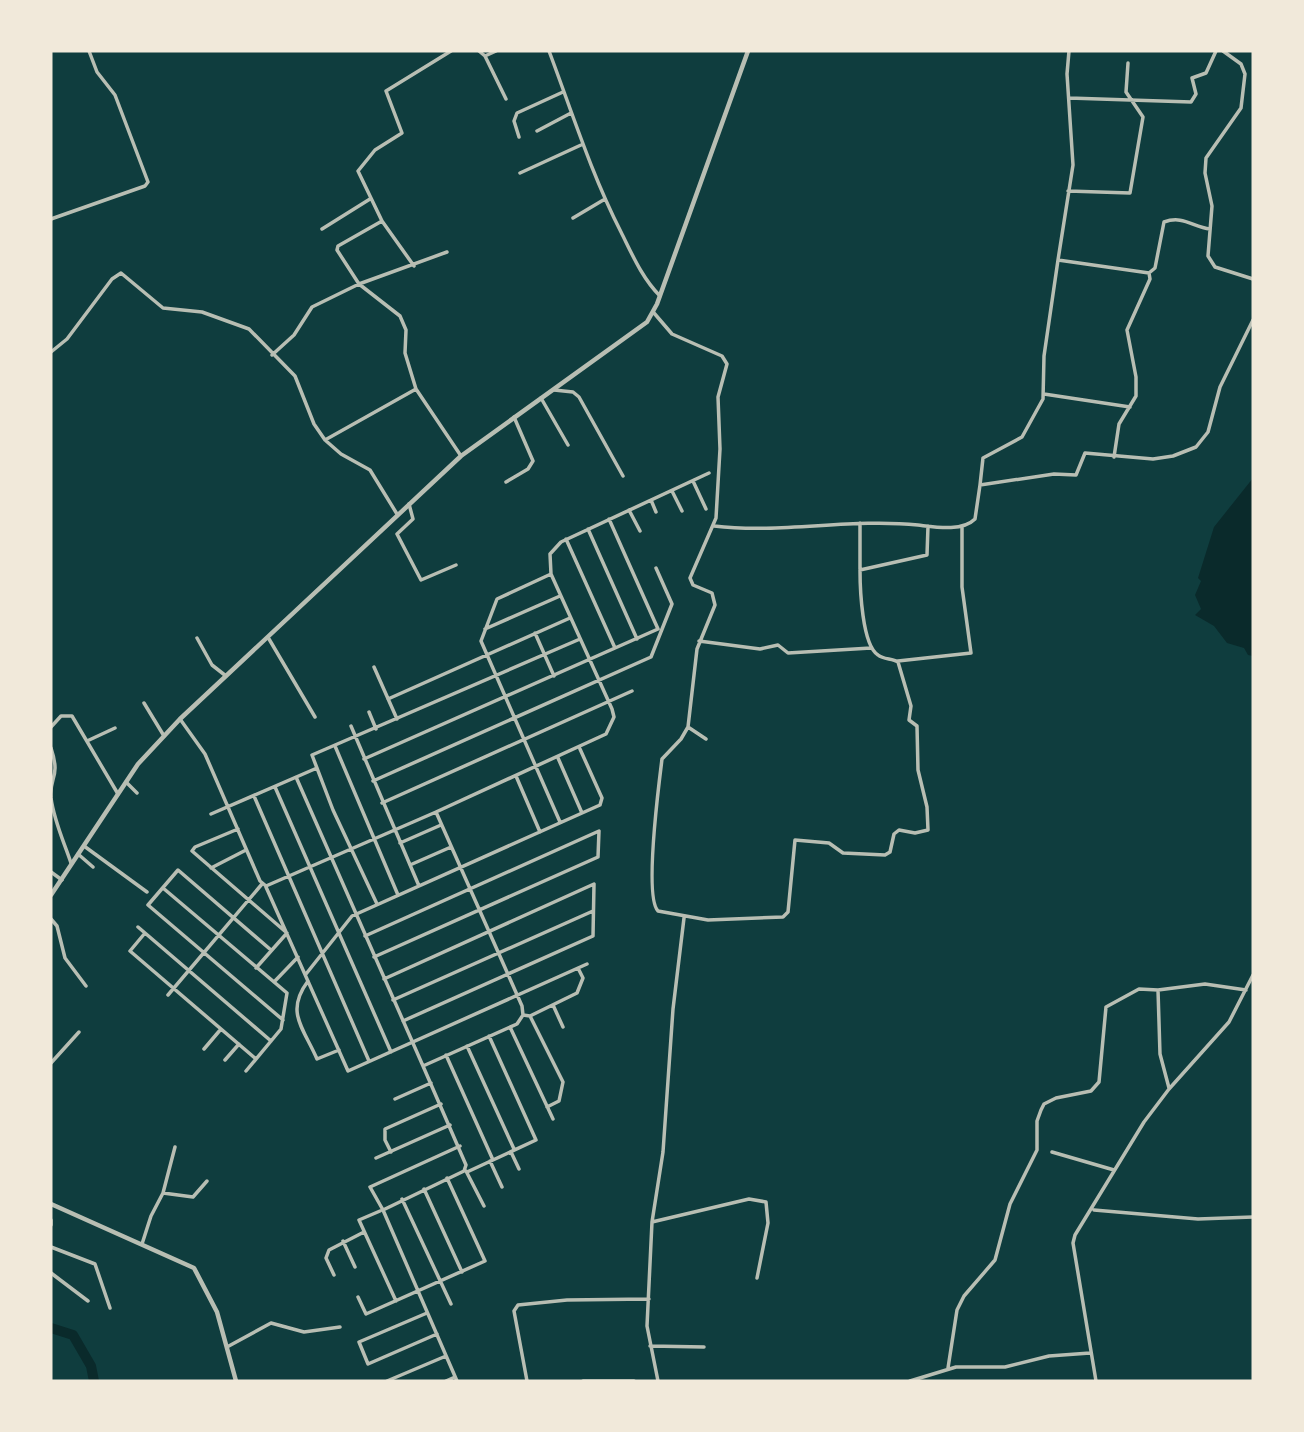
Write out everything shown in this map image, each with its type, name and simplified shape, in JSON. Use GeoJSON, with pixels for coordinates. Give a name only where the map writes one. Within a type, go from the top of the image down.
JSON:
{"type":"FeatureCollection","features":[{"type":"Feature","properties":{"kind":"street"},"geometry":{"type":"LineString","coordinates":[[51,219],[145,186],[148,182],[116,95],[97,72],[89,51]]}},
{"type":"Feature","properties":{"kind":"street"},"geometry":{"type":"LineString","coordinates":[[414,266],[382,221],[358,168],[380,146],[403,131],[386,91],[451,51]]}},
{"type":"Feature","properties":{"kind":"street"},"geometry":{"type":"LineString","coordinates":[[479,51],[485,56],[506,99]]}},
{"type":"Feature","properties":{"kind":"street"},"geometry":{"type":"LineString","coordinates":[[485,56],[496,51]]}},
{"type":"Feature","properties":{"kind":"street"},"geometry":{"type":"LineString","coordinates":[[549,51],[581,145],[605,199],[636,262],[660,296]]}},
{"type":"Feature","properties":{"kind":"street"},"geometry":{"type":"LineString","coordinates":[[51,895],[126,782],[180,719],[269,639],[397,514],[461,456],[594,358],[640,328],[654,313],[748,51]]}},
{"type":"Feature","properties":{"kind":"street"},"geometry":{"type":"LineString","coordinates":[[714,526],[754,528],[860,523],[962,527],[975,519],[983,458],[1022,437],[1044,394],[1044,356],[1073,165],[1069,51]]}},
{"type":"Feature","properties":{"kind":"street"},"geometry":{"type":"LineString","coordinates":[[1069,98],[1191,102],[1196,94],[1192,78],[1206,73],[1216,51]]}},
{"type":"Feature","properties":{"kind":"street"},"geometry":{"type":"LineString","coordinates":[[1223,51],[1241,64],[1245,84],[1241,108],[1206,158],[1205,173],[1212,206],[1210,262],[1226,272],[1253,279]]}},
{"type":"Feature","properties":{"kind":"street"},"geometry":{"type":"LineString","coordinates":[[1068,191],[1130,192],[1143,117],[1126,92],[1128,63]]}},
{"type":"Feature","properties":{"kind":"street"},"geometry":{"type":"LineString","coordinates":[[519,137],[514,121],[517,113],[564,92]]}},
{"type":"Feature","properties":{"kind":"street"},"geometry":{"type":"LineString","coordinates":[[537,131],[571,113]]}},
{"type":"Feature","properties":{"kind":"street"},"geometry":{"type":"LineString","coordinates":[[520,173],[581,145]]}},
{"type":"Feature","properties":{"kind":"street"},"geometry":{"type":"LineString","coordinates":[[322,229],[370,199]]}},
{"type":"Feature","properties":{"kind":"street"},"geometry":{"type":"LineString","coordinates":[[573,218],[605,199]]}},
{"type":"Feature","properties":{"kind":"street"},"geometry":{"type":"LineString","coordinates":[[1058,260],[1149,273],[1156,268],[1164,222],[1187,220],[1195,227],[1210,229]]}},
{"type":"Feature","properties":{"kind":"street"},"geometry":{"type":"LineString","coordinates":[[382,221],[337,248],[359,284],[392,306],[403,320],[406,330],[405,353],[416,389],[461,456]]}},
{"type":"Feature","properties":{"kind":"street"},"geometry":{"type":"LineString","coordinates":[[272,355],[294,335],[309,309],[359,284],[414,266],[447,251]]}},
{"type":"Feature","properties":{"kind":"street"},"geometry":{"type":"LineString","coordinates":[[51,352],[67,339],[112,279],[121,273],[163,309],[196,310],[246,327],[295,376],[314,424],[326,440],[370,470],[397,514]]}},
{"type":"Feature","properties":{"kind":"street"},"geometry":{"type":"LineString","coordinates":[[1114,457],[1116,433],[1136,397],[1136,377],[1127,330],[1150,282],[1149,273]]}},
{"type":"Feature","properties":{"kind":"street"},"geometry":{"type":"LineString","coordinates":[[654,313],[672,334],[722,356],[727,361],[718,397],[720,468],[714,526],[690,578],[693,585],[712,593],[715,601],[699,641],[688,727],[681,739],[662,759],[652,879],[655,908],[684,918],[709,920],[783,917],[788,912],[793,843],[798,838],[829,843],[843,853],[885,855],[890,852],[894,834],[899,830],[915,833],[928,830],[918,770],[917,726],[909,719],[911,706],[897,661]]}},
{"type":"Feature","properties":{"kind":"street"},"geometry":{"type":"LineString","coordinates":[[980,485],[1054,474],[1076,475],[1085,453],[1114,457],[1172,456],[1190,450],[1201,442],[1210,425],[1231,359],[1253,320]]}},
{"type":"Feature","properties":{"kind":"street"},"geometry":{"type":"LineString","coordinates":[[326,440],[416,389]]}},
{"type":"Feature","properties":{"kind":"street"},"geometry":{"type":"LineString","coordinates":[[551,390],[577,394],[623,476]]}},
{"type":"Feature","properties":{"kind":"street"},"geometry":{"type":"LineString","coordinates":[[1044,394],[1130,407]]}},
{"type":"Feature","properties":{"kind":"street"},"geometry":{"type":"LineString","coordinates":[[541,398],[568,445]]}},
{"type":"Feature","properties":{"kind":"street"},"geometry":{"type":"LineString","coordinates":[[506,482],[528,469],[533,461],[514,417]]}},
{"type":"Feature","properties":{"kind":"street"},"geometry":{"type":"LineString","coordinates":[[169,995],[264,885],[310,869],[599,740],[612,726],[614,717],[551,574],[550,554],[555,546],[566,539],[709,473]]}},
{"type":"Feature","properties":{"kind":"street"},"geometry":{"type":"LineString","coordinates":[[693,481],[706,509]]}},
{"type":"Feature","properties":{"kind":"street"},"geometry":{"type":"LineString","coordinates":[[672,490],[682,511]]}},
{"type":"Feature","properties":{"kind":"street"},"geometry":{"type":"LineString","coordinates":[[650,500],[656,512]]}},
{"type":"Feature","properties":{"kind":"street"},"geometry":{"type":"LineString","coordinates":[[409,504],[414,517],[397,534],[421,580],[456,565]]}},
{"type":"Feature","properties":{"kind":"street"},"geometry":{"type":"LineString","coordinates":[[629,510],[640,531]]}},
{"type":"Feature","properties":{"kind":"street"},"geometry":{"type":"LineString","coordinates":[[518,692],[658,629],[609,519]]}},
{"type":"Feature","properties":{"kind":"street"},"geometry":{"type":"LineString","coordinates":[[860,523],[861,605],[873,648],[880,657],[897,661],[971,653],[962,587],[962,527]]}},
{"type":"Feature","properties":{"kind":"street"},"geometry":{"type":"LineString","coordinates":[[860,570],[928,555],[928,526]]}},
{"type":"Feature","properties":{"kind":"street"},"geometry":{"type":"LineString","coordinates":[[588,529],[637,639]]}},
{"type":"Feature","properties":{"kind":"street"},"geometry":{"type":"LineString","coordinates":[[566,539],[615,648]]}},
{"type":"Feature","properties":{"kind":"street"},"geometry":{"type":"LineString","coordinates":[[373,781],[651,657],[672,604],[656,568]]}},
{"type":"Feature","properties":{"kind":"street"},"geometry":{"type":"LineString","coordinates":[[551,574],[501,596],[495,603],[481,641],[560,822]]}},
{"type":"Feature","properties":{"kind":"street"},"geometry":{"type":"LineString","coordinates":[[485,629],[561,596]]}},
{"type":"Feature","properties":{"kind":"street"},"geometry":{"type":"LineString","coordinates":[[388,698],[570,618]]}},
{"type":"Feature","properties":{"kind":"street"},"geometry":{"type":"LineString","coordinates":[[535,633],[554,676]]}},
{"type":"Feature","properties":{"kind":"street"},"geometry":{"type":"LineString","coordinates":[[197,638],[212,665],[226,676]]}},
{"type":"Feature","properties":{"kind":"street"},"geometry":{"type":"LineString","coordinates":[[269,639],[315,717]]}},
{"type":"Feature","properties":{"kind":"street"},"geometry":{"type":"LineString","coordinates":[[377,904],[313,755],[580,639]]}},
{"type":"Feature","properties":{"kind":"street"},"geometry":{"type":"LineString","coordinates":[[699,641],[760,649],[778,645],[788,653],[873,648]]}},
{"type":"Feature","properties":{"kind":"street"},"geometry":{"type":"LineString","coordinates":[[364,759],[578,665]]}},
{"type":"Feature","properties":{"kind":"street"},"geometry":{"type":"LineString","coordinates":[[374,667],[397,720]]}},
{"type":"Feature","properties":{"kind":"street"},"geometry":{"type":"LineString","coordinates":[[382,803],[632,691]]}},
{"type":"Feature","properties":{"kind":"street"},"geometry":{"type":"LineString","coordinates":[[144,703],[164,736]]}},
{"type":"Feature","properties":{"kind":"street"},"geometry":{"type":"LineString","coordinates":[[369,712],[376,729]]}},
{"type":"Feature","properties":{"kind":"street"},"geometry":{"type":"LineString","coordinates":[[51,727],[58,718],[69,714],[118,794]]}},
{"type":"Feature","properties":{"kind":"street"},"geometry":{"type":"LineString","coordinates":[[180,719],[205,754],[246,850],[306,974],[348,1071],[587,964]]}},
{"type":"Feature","properties":{"kind":"street"},"geometry":{"type":"LineString","coordinates":[[351,726],[419,886]]}},
{"type":"Feature","properties":{"kind":"street"},"geometry":{"type":"LineString","coordinates":[[688,727],[706,739]]}},
{"type":"Feature","properties":{"kind":"street"},"geometry":{"type":"LineString","coordinates":[[87,740],[115,728]]}},
{"type":"Feature","properties":{"kind":"street"},"geometry":{"type":"LineString","coordinates":[[335,746],[398,895]]}},
{"type":"Feature","properties":{"kind":"street"},"geometry":{"type":"LineString","coordinates":[[51,748],[57,769],[51,793],[57,825],[72,864]]}},
{"type":"Feature","properties":{"kind":"street"},"geometry":{"type":"LineString","coordinates":[[306,974],[355,914],[600,805],[602,798],[580,748]]}},
{"type":"Feature","properties":{"kind":"street"},"geometry":{"type":"LineString","coordinates":[[558,758],[582,813]]}},
{"type":"Feature","properties":{"kind":"street"},"geometry":{"type":"LineString","coordinates":[[211,814],[317,768]]}},
{"type":"Feature","properties":{"kind":"street"},"geometry":{"type":"LineString","coordinates":[[516,776],[540,832]]}},
{"type":"Feature","properties":{"kind":"street"},"geometry":{"type":"LineString","coordinates":[[296,777],[330,859],[460,1146],[466,1160],[466,1171],[484,1206]]}},
{"type":"Feature","properties":{"kind":"street"},"geometry":{"type":"LineString","coordinates":[[126,782],[137,793]]}},
{"type":"Feature","properties":{"kind":"street"},"geometry":{"type":"LineString","coordinates":[[275,786],[391,1052]]}},
{"type":"Feature","properties":{"kind":"street"},"geometry":{"type":"LineString","coordinates":[[254,796],[369,1061]]}},
{"type":"Feature","properties":{"kind":"street"},"geometry":{"type":"LineString","coordinates":[[436,812],[517,995],[523,1015]]}},
{"type":"Feature","properties":{"kind":"street"},"geometry":{"type":"LineString","coordinates":[[52,830],[57,825]]}},
{"type":"Feature","properties":{"kind":"street"},"geometry":{"type":"LineString","coordinates":[[400,843],[442,825]]}},
{"type":"Feature","properties":{"kind":"street"},"geometry":{"type":"LineString","coordinates":[[237,829],[195,846],[192,851],[287,933]]}},
{"type":"Feature","properties":{"kind":"street"},"geometry":{"type":"LineString","coordinates":[[365,936],[599,831],[598,857],[374,957]]}},
{"type":"Feature","properties":{"kind":"street"},"geometry":{"type":"LineString","coordinates":[[84,846],[147,892]]}},
{"type":"Feature","properties":{"kind":"street"},"geometry":{"type":"LineString","coordinates":[[410,865],[451,846]]}},
{"type":"Feature","properties":{"kind":"street"},"geometry":{"type":"LineString","coordinates":[[211,868],[246,850]]}},
{"type":"Feature","properties":{"kind":"street"},"geometry":{"type":"LineString","coordinates":[[78,854],[93,867]]}},
{"type":"Feature","properties":{"kind":"street"},"geometry":{"type":"LineString","coordinates":[[271,950],[178,870],[148,905],[283,1020]]}},
{"type":"Feature","properties":{"kind":"street"},"geometry":{"type":"LineString","coordinates":[[51,872],[62,880]]}},
{"type":"Feature","properties":{"kind":"street"},"geometry":{"type":"LineString","coordinates":[[384,979],[594,884],[593,936],[403,1021]]}},
{"type":"Feature","properties":{"kind":"street"},"geometry":{"type":"LineString","coordinates":[[163,888],[287,993],[281,1030],[246,1071]]}},
{"type":"Feature","properties":{"kind":"street"},"geometry":{"type":"LineString","coordinates":[[393,1000],[593,911]]}},
{"type":"Feature","properties":{"kind":"street"},"geometry":{"type":"LineString","coordinates":[[659,1381],[647,1326],[652,1222],[663,1152],[673,1009],[684,918]]}},
{"type":"Feature","properties":{"kind":"street"},"geometry":{"type":"LineString","coordinates":[[51,919],[57,926],[65,958],[86,986]]}},
{"type":"Feature","properties":{"kind":"street"},"geometry":{"type":"LineString","coordinates":[[138,927],[271,1041]]}},
{"type":"Feature","properties":{"kind":"street"},"geometry":{"type":"LineString","coordinates":[[145,933],[130,951],[257,1059]]}},
{"type":"Feature","properties":{"kind":"street"},"geometry":{"type":"LineString","coordinates":[[256,968],[287,933]]}},
{"type":"Feature","properties":{"kind":"street"},"geometry":{"type":"LineString","coordinates":[[274,982],[298,957]]}},
{"type":"Feature","properties":{"kind":"street"},"geometry":{"type":"LineString","coordinates":[[523,1015],[530,1016],[578,993],[583,978],[578,968]]}},
{"type":"Feature","properties":{"kind":"street"},"geometry":{"type":"LineString","coordinates":[[1096,1381],[1073,1243],[1079,1229],[1094,1210],[1114,1170],[1169,1089],[1229,1022],[1253,975]]}},
{"type":"Feature","properties":{"kind":"street"},"geometry":{"type":"LineString","coordinates":[[309,981],[297,997],[295,1009],[317,1059],[339,1050]]}},
{"type":"Feature","properties":{"kind":"street"},"geometry":{"type":"LineString","coordinates":[[948,1368],[957,1310],[964,1296],[995,1260],[1010,1204],[1033,1163],[1037,1150],[1037,1121],[1044,1104],[1056,1098],[1079,1095],[1096,1087],[1106,1007],[1136,990],[1205,984],[1246,990]]}},
{"type":"Feature","properties":{"kind":"street"},"geometry":{"type":"LineString","coordinates":[[1158,990],[1160,1054],[1169,1089]]}},
{"type":"Feature","properties":{"kind":"street"},"geometry":{"type":"LineString","coordinates":[[553,1005],[563,1027]]}},
{"type":"Feature","properties":{"kind":"street"},"geometry":{"type":"LineString","coordinates":[[423,1066],[517,1024],[523,1015]]}},
{"type":"Feature","properties":{"kind":"street"},"geometry":{"type":"LineString","coordinates":[[530,1016],[563,1082],[559,1101],[547,1107]]}},
{"type":"Feature","properties":{"kind":"street"},"geometry":{"type":"LineString","coordinates":[[510,1027],[553,1119]]}},
{"type":"Feature","properties":{"kind":"street"},"geometry":{"type":"LineString","coordinates":[[204,1049],[221,1029]]}},
{"type":"Feature","properties":{"kind":"street"},"geometry":{"type":"LineString","coordinates":[[51,1063],[79,1032]]}},
{"type":"Feature","properties":{"kind":"street"},"geometry":{"type":"LineString","coordinates":[[396,1301],[359,1220],[536,1140],[489,1036]]}},
{"type":"Feature","properties":{"kind":"street"},"geometry":{"type":"LineString","coordinates":[[225,1060],[239,1044]]}},
{"type":"Feature","properties":{"kind":"street"},"geometry":{"type":"LineString","coordinates":[[467,1046],[519,1169]]}},
{"type":"Feature","properties":{"kind":"street"},"geometry":{"type":"LineString","coordinates":[[446,1055],[502,1186]]}},
{"type":"Feature","properties":{"kind":"street"},"geometry":{"type":"LineString","coordinates":[[395,1099],[431,1083]]}},
{"type":"Feature","properties":{"kind":"street"},"geometry":{"type":"LineString","coordinates":[[391,1152],[385,1140],[385,1129],[441,1104]]}},
{"type":"Feature","properties":{"kind":"street"},"geometry":{"type":"LineString","coordinates":[[376,1158],[450,1125]]}},
{"type":"Feature","properties":{"kind":"street"},"geometry":{"type":"LineString","coordinates":[[533,1142],[537,1150]]}},
{"type":"Feature","properties":{"kind":"street"},"geometry":{"type":"LineString","coordinates":[[446,1381],[456,1379],[370,1187],[460,1146]]}},
{"type":"Feature","properties":{"kind":"street"},"geometry":{"type":"LineString","coordinates":[[142,1244],[150,1216],[163,1193],[174,1147]]}},
{"type":"Feature","properties":{"kind":"street"},"geometry":{"type":"LineString","coordinates":[[1052,1152],[1114,1170]]}},
{"type":"Feature","properties":{"kind":"street"},"geometry":{"type":"LineString","coordinates":[[358,1297],[366,1314],[485,1261],[447,1178]]}},
{"type":"Feature","properties":{"kind":"street"},"geometry":{"type":"LineString","coordinates":[[163,1193],[193,1197],[207,1181]]}},
{"type":"Feature","properties":{"kind":"street"},"geometry":{"type":"LineString","coordinates":[[424,1189],[462,1272]]}},
{"type":"Feature","properties":{"kind":"street"},"geometry":{"type":"LineString","coordinates":[[652,1222],[739,1200],[757,1198],[766,1202],[768,1223],[757,1278]]}},
{"type":"Feature","properties":{"kind":"street"},"geometry":{"type":"LineString","coordinates":[[402,1199],[450,1304]]}},
{"type":"Feature","properties":{"kind":"street"},"geometry":{"type":"LineString","coordinates":[[51,1204],[194,1268],[217,1312],[236,1381]]}},
{"type":"Feature","properties":{"kind":"street"},"geometry":{"type":"LineString","coordinates":[[1094,1210],[1198,1219],[1253,1216]]}},
{"type":"Feature","properties":{"kind":"street"},"geometry":{"type":"LineString","coordinates":[[51,1220],[51,1226]]}},
{"type":"Feature","properties":{"kind":"street"},"geometry":{"type":"LineString","coordinates":[[334,1275],[326,1258],[333,1245],[364,1232]]}},
{"type":"Feature","properties":{"kind":"street"},"geometry":{"type":"LineString","coordinates":[[344,1241],[355,1267]]}},
{"type":"Feature","properties":{"kind":"street"},"geometry":{"type":"LineString","coordinates":[[51,1247],[95,1265],[110,1308]]}},
{"type":"Feature","properties":{"kind":"street"},"geometry":{"type":"LineString","coordinates":[[51,1273],[88,1301]]}},
{"type":"Feature","properties":{"kind":"street"},"geometry":{"type":"LineString","coordinates":[[527,1381],[513,1311],[518,1305],[567,1300],[649,1299]]}},
{"type":"Feature","properties":{"kind":"street"},"geometry":{"type":"LineString","coordinates":[[427,1312],[359,1342],[368,1364],[437,1334]]}},
{"type":"Feature","properties":{"kind":"street"},"geometry":{"type":"LineString","coordinates":[[226,1347],[271,1323],[304,1332],[340,1326]]}},
{"type":"Feature","properties":{"kind":"street"},"geometry":{"type":"LineString","coordinates":[[650,1346],[704,1347]]}},
{"type":"Feature","properties":{"kind":"street"},"geometry":{"type":"LineString","coordinates":[[910,1381],[948,1368],[1005,1367],[1049,1356],[1090,1353]]}},
{"type":"Feature","properties":{"kind":"street"},"geometry":{"type":"LineString","coordinates":[[387,1381],[446,1356]]}},
{"type":"Feature","properties":{"kind":"street"},"geometry":{"type":"LineString","coordinates":[[585,1381],[634,1381]]}},
{"type":"Feature","properties":{"kind":"water"},"geometry":{"type":"Polygon","coordinates":[[[1253,478],[1253,656],[1248,655],[1244,648],[1227,643],[1214,626],[1195,615],[1201,609],[1195,595],[1214,527],[1253,478]]]}},
{"type":"Feature","properties":{"kind":"waterway"},"geometry":{"type":"LineString","coordinates":[[51,1328],[73,1335],[91,1366],[94,1381]]}}]}
